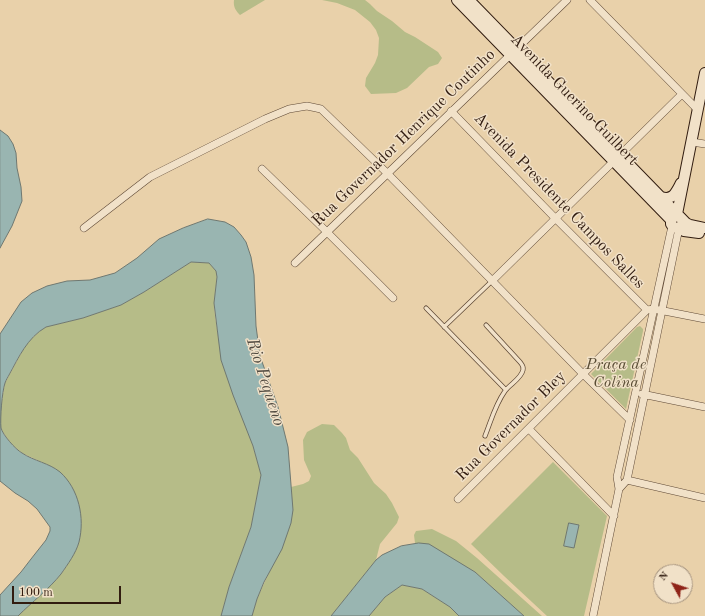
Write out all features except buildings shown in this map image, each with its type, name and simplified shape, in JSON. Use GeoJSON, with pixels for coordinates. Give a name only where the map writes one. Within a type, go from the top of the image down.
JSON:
{"type":"FeatureCollection","features":[{"type":"Feature","properties":{"kind":"main road","name":"Avenida Guerino Guilbert"},"geometry":{"type":"LineString","coordinates":[[457,0],[513,52],[676,221]]}},
{"type":"Feature","properties":{"kind":"main road","name":"Avenida Guerino Guilbert"},"geometry":{"type":"LineString","coordinates":[[469,0],[513,52]]}},
{"type":"Feature","properties":{"kind":"main road"},"geometry":{"type":"LineString","coordinates":[[705,73],[676,221],[684,231],[705,234]]}},
{"type":"Feature","properties":{"kind":"main road","name":"Avenida Guerino Guilbert"},"geometry":{"type":"LineString","coordinates":[[616,158],[661,198],[676,221]]}},
{"type":"Feature","properties":{"kind":"main road"},"geometry":{"type":"LineString","coordinates":[[661,198],[671,198],[676,193],[685,176]]}},
{"type":"Feature","properties":{"kind":"main road"},"geometry":{"type":"LineString","coordinates":[[676,221],[705,228]]}},
{"type":"Feature","properties":{"kind":"street","name":"Rua Governador Henrique Coutinho"},"geometry":{"type":"LineString","coordinates":[[295,263],[566,0]]}},
{"type":"Feature","properties":{"kind":"street"},"geometry":{"type":"LineString","coordinates":[[590,0],[698,110]]}},
{"type":"Feature","properties":{"kind":"street"},"geometry":{"type":"LineString","coordinates":[[492,281],[682,94]]}},
{"type":"Feature","properties":{"kind":"street"},"geometry":{"type":"LineString","coordinates":[[84,228],[150,177],[265,119],[289,109],[307,106],[321,109],[630,420]]}},
{"type":"Feature","properties":{"kind":"street","name":"Avenida Presidente Campos Salles"},"geometry":{"type":"LineString","coordinates":[[452,111],[555,218],[650,310]]}},
{"type":"Feature","properties":{"kind":"street"},"geometry":{"type":"LineString","coordinates":[[692,142],[705,144]]}},
{"type":"Feature","properties":{"kind":"street"},"geometry":{"type":"LineString","coordinates":[[262,169],[393,298]]}},
{"type":"Feature","properties":{"kind":"street"},"geometry":{"type":"LineString","coordinates":[[593,616],[614,516],[619,489],[617,477],[636,393],[650,310],[676,221]]}},
{"type":"Feature","properties":{"kind":"street"},"geometry":{"type":"LineString","coordinates":[[619,489],[627,480],[662,311],[676,221]]}},
{"type":"Feature","properties":{"kind":"street"},"geometry":{"type":"LineString","coordinates":[[650,310],[705,319]]}},
{"type":"Feature","properties":{"kind":"street","name":"Rua Governador Bley"},"geometry":{"type":"LineString","coordinates":[[458,499],[583,374],[650,310]]}},
{"type":"Feature","properties":{"kind":"street"},"geometry":{"type":"LineString","coordinates":[[636,393],[705,407]]}},
{"type":"Feature","properties":{"kind":"street"},"geometry":{"type":"LineString","coordinates":[[528,429],[614,516]]}},
{"type":"Feature","properties":{"kind":"street"},"geometry":{"type":"LineString","coordinates":[[627,480],[705,498]]}},
{"type":"Feature","properties":{"kind":"lane"},"geometry":{"type":"LineString","coordinates":[[444,327],[492,281]]}},
{"type":"Feature","properties":{"kind":"lane"},"geometry":{"type":"LineString","coordinates":[[426,308],[506,390]]}},
{"type":"Feature","properties":{"kind":"lane"},"geometry":{"type":"LineString","coordinates":[[485,436],[499,400],[506,390],[521,375],[524,367],[486,325]]}},
{"type":"Feature","properties":{"kind":"green space"},"geometry":{"type":"Polygon","coordinates":[[[234,0],[265,0],[240,15],[235,9],[234,0]]]}},
{"type":"Feature","properties":{"kind":"green space"},"geometry":{"type":"Polygon","coordinates":[[[322,0],[365,0],[405,32],[438,52],[442,58],[438,64],[429,67],[407,88],[396,93],[371,94],[365,86],[366,78],[378,55],[379,38],[376,30],[370,22],[355,10],[337,3],[322,0]]]}},
{"type":"Feature","properties":{"kind":"green space"},"geometry":{"type":"Polygon","coordinates":[[[191,262],[209,263],[216,271],[217,277],[214,303],[218,335],[261,475],[251,527],[229,587],[221,616],[18,616],[61,574],[71,559],[79,542],[54,468],[22,453],[12,445],[0,426],[1,405],[5,383],[29,341],[41,330],[46,327],[83,318],[121,305],[191,262]]]}},
{"type":"Feature","properties":{"kind":"green space","name":"Praça de Colina"},"geometry":{"type":"Polygon","coordinates":[[[640,326],[643,331],[626,409],[591,374],[637,327],[640,326]]]}},
{"type":"Feature","properties":{"kind":"green space"},"geometry":{"type":"Polygon","coordinates":[[[322,424],[334,425],[346,438],[350,450],[358,458],[374,483],[386,494],[392,503],[399,517],[397,523],[380,544],[376,560],[331,616],[252,616],[257,599],[291,521],[291,487],[309,481],[311,476],[304,460],[303,440],[307,432],[322,424]]]}},
{"type":"Feature","properties":{"kind":"green space"},"geometry":{"type":"Polygon","coordinates":[[[553,462],[607,516],[584,616],[547,616],[471,544],[553,462]]]}},
{"type":"Feature","properties":{"kind":"green space"},"geometry":{"type":"Polygon","coordinates":[[[432,529],[456,541],[542,616],[524,616],[475,572],[415,543],[414,535],[416,531],[432,529]]]}},
{"type":"Feature","properties":{"kind":"green space"},"geometry":{"type":"Polygon","coordinates":[[[402,585],[422,589],[450,607],[459,616],[369,616],[385,597],[402,585]]]}},
{"type":"Feature","properties":{"kind":"water"},"geometry":{"type":"Polygon","coordinates":[[[0,130],[8,136],[16,153],[22,201],[12,226],[0,248],[0,130]]]}},
{"type":"Feature","properties":{"kind":"water","name":"Rio Pequeno"},"geometry":{"type":"Polygon","coordinates":[[[208,219],[225,222],[234,227],[246,242],[251,257],[254,275],[256,326],[260,356],[278,407],[288,447],[293,510],[291,523],[282,549],[264,582],[252,616],[221,616],[229,587],[251,527],[261,475],[253,446],[221,360],[214,303],[217,277],[216,271],[209,263],[191,262],[121,305],[83,318],[46,327],[39,331],[20,355],[7,379],[4,387],[2,405],[2,431],[19,451],[56,469],[67,479],[79,504],[81,514],[81,533],[72,558],[56,580],[18,616],[0,616],[0,595],[21,572],[46,540],[50,527],[37,509],[0,481],[0,334],[21,302],[32,293],[47,286],[67,281],[90,280],[115,273],[137,258],[159,239],[208,219]]]}},
{"type":"Feature","properties":{"kind":"water"},"geometry":{"type":"Polygon","coordinates":[[[569,523],[579,525],[574,548],[564,546],[569,523]]]}},
{"type":"Feature","properties":{"kind":"water"},"geometry":{"type":"Polygon","coordinates":[[[419,543],[429,544],[475,572],[524,616],[459,616],[450,607],[422,589],[402,585],[385,597],[369,616],[331,616],[376,560],[382,555],[401,546],[419,543]]]}}]}
